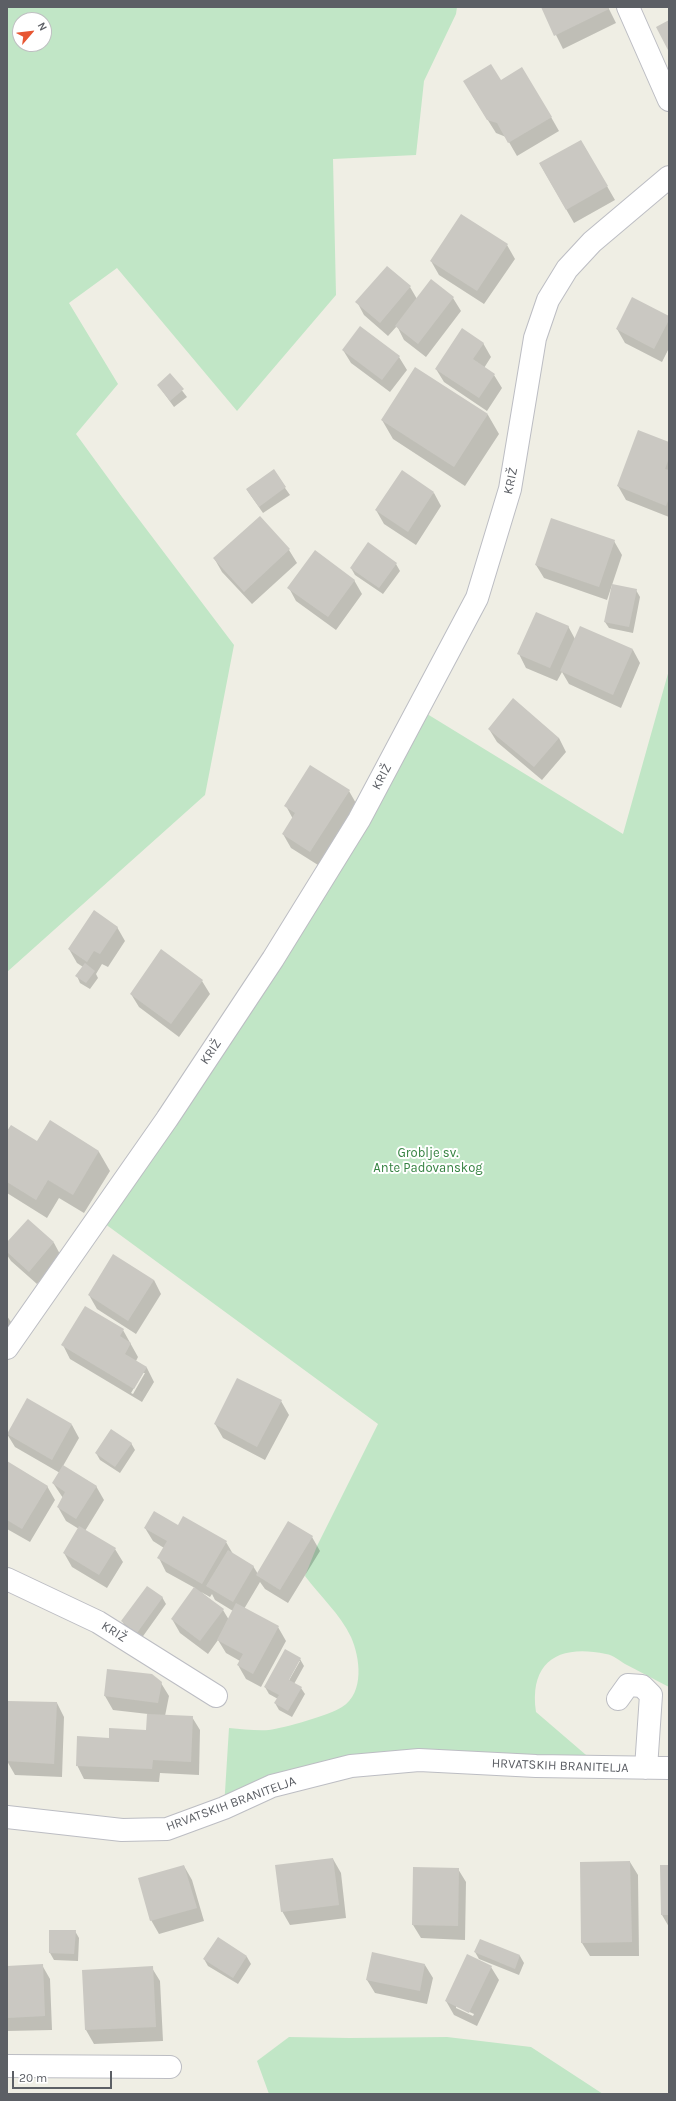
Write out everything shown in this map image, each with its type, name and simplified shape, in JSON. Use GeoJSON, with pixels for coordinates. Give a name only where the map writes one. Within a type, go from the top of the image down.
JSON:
{"type":"FeatureCollection","features":[{"type":"Feature","properties":{"kind":"street"},"geometry":{"type":"LineString","coordinates":[[628,7],[669,100]]}},
{"type":"Feature","properties":{"kind":"street","name":"KRIŽ"},"geometry":{"type":"LineString","coordinates":[[7,1348],[167,1119],[273,959],[359,820],[477,598],[510,489],[535,338],[548,300],[567,269],[592,242],[669,177]]}},
{"type":"Feature","properties":{"kind":"street","name":"KRIŽ"},"geometry":{"type":"LineString","coordinates":[[7,1579],[98,1622],[216,1696]]}},
{"type":"Feature","properties":{"kind":"street"},"geometry":{"type":"LineString","coordinates":[[618,1699],[628,1685],[642,1686],[651,1695],[646,1768]]}},
{"type":"Feature","properties":{"kind":"street","name":"HRVATSKIH BRANITELJA"},"geometry":{"type":"LineString","coordinates":[[7,1817],[122,1830],[167,1829],[224,1808],[272,1786],[351,1766],[419,1760],[669,1768]]}},
{"type":"Feature","properties":{"kind":"street"},"geometry":{"type":"LineString","coordinates":[[7,2066],[170,2067]]}},
{"type":"Feature","properties":{"kind":"green space"},"geometry":{"type":"Polygon","coordinates":[[[7,7],[457,7],[456,14],[424,81],[416,155],[333,159],[336,295],[237,411],[117,268],[69,303],[118,384],[76,434],[234,645],[205,795],[7,972],[7,7]]]}},
{"type":"Feature","properties":{"kind":"green space","name":"Groblje sv. Ante Padovanskog"},"geometry":{"type":"Polygon","coordinates":[[[669,670],[669,1687],[609,1655],[589,1652],[574,1652],[561,1655],[551,1660],[543,1669],[537,1680],[535,1694],[536,1712],[600,1767],[419,1760],[224,1808],[229,1728],[269,1730],[296,1724],[342,1707],[349,1701],[354,1693],[357,1684],[358,1664],[357,1654],[351,1637],[336,1613],[305,1576],[317,1546],[378,1424],[97,1218],[419,709],[623,834],[669,670]]]}},
{"type":"Feature","properties":{"kind":"green space"},"geometry":{"type":"Polygon","coordinates":[[[289,2037],[447,2037],[531,2047],[603,2094],[269,2094],[257,2061],[289,2037]]]}},
{"type":"Feature","properties":{"kind":"building"},"geometry":{"type":"Polygon","coordinates":[[[541,7],[608,7],[609,9],[554,36],[541,7]]]}},
{"type":"Feature","properties":{"kind":"building"},"geometry":{"type":"Polygon","coordinates":[[[669,20],[669,52],[656,27],[669,20]]]}},
{"type":"Feature","properties":{"kind":"building"},"geometry":{"type":"Polygon","coordinates":[[[491,64],[501,80],[522,67],[552,117],[508,143],[497,123],[487,120],[463,81],[491,64]]]}},
{"type":"Feature","properties":{"kind":"building"},"geometry":{"type":"Polygon","coordinates":[[[581,140],[608,186],[566,210],[539,163],[581,140]]]}},
{"type":"Feature","properties":{"kind":"building"},"geometry":{"type":"Polygon","coordinates":[[[461,214],[508,244],[477,291],[430,261],[461,214]]]}},
{"type":"Feature","properties":{"kind":"building"},"geometry":{"type":"Polygon","coordinates":[[[387,266],[411,286],[380,323],[355,302],[387,266]]]}},
{"type":"Feature","properties":{"kind":"building"},"geometry":{"type":"Polygon","coordinates":[[[431,279],[454,297],[418,344],[395,326],[431,279]]]}},
{"type":"Feature","properties":{"kind":"building"},"geometry":{"type":"Polygon","coordinates":[[[632,297],[669,316],[669,320],[654,349],[616,329],[632,297]]]}},
{"type":"Feature","properties":{"kind":"building"},"geometry":{"type":"Polygon","coordinates":[[[360,326],[400,356],[382,380],[342,350],[360,326]]]}},
{"type":"Feature","properties":{"kind":"building"},"geometry":{"type":"Polygon","coordinates":[[[462,328],[484,343],[473,359],[495,374],[479,398],[435,369],[462,328]]]}},
{"type":"Feature","properties":{"kind":"building"},"geometry":{"type":"Polygon","coordinates":[[[415,367],[488,414],[454,467],[381,420],[415,367]]]}},
{"type":"Feature","properties":{"kind":"building"},"geometry":{"type":"Polygon","coordinates":[[[170,373],[184,389],[170,401],[157,385],[170,373]]]}},
{"type":"Feature","properties":{"kind":"building"},"geometry":{"type":"Polygon","coordinates":[[[638,430],[669,442],[669,458],[665,469],[669,470],[669,498],[666,506],[617,486],[638,430]]]}},
{"type":"Feature","properties":{"kind":"building"},"geometry":{"type":"Polygon","coordinates":[[[274,469],[286,487],[259,507],[246,489],[274,469]]]}},
{"type":"Feature","properties":{"kind":"building"},"geometry":{"type":"Polygon","coordinates":[[[402,470],[434,492],[408,532],[375,510],[402,470]]]}},
{"type":"Feature","properties":{"kind":"building"},"geometry":{"type":"Polygon","coordinates":[[[260,516],[290,549],[244,592],[213,558],[260,516]]]}},
{"type":"Feature","properties":{"kind":"building"},"geometry":{"type":"Polygon","coordinates":[[[551,518],[615,540],[599,587],[535,565],[551,518]]]}},
{"type":"Feature","properties":{"kind":"building"},"geometry":{"type":"Polygon","coordinates":[[[368,542],[397,563],[379,588],[350,568],[368,542]]]}},
{"type":"Feature","properties":{"kind":"building"},"geometry":{"type":"Polygon","coordinates":[[[315,550],[355,580],[328,617],[287,588],[315,550]]]}},
{"type":"Feature","properties":{"kind":"building"},"geometry":{"type":"Polygon","coordinates":[[[612,584],[637,589],[629,627],[604,622],[612,584]]]}},
{"type":"Feature","properties":{"kind":"building"},"geometry":{"type":"Polygon","coordinates":[[[536,612],[569,626],[550,668],[517,654],[536,612]]]}},
{"type":"Feature","properties":{"kind":"building"},"geometry":{"type":"Polygon","coordinates":[[[580,626],[633,649],[613,695],[560,671],[580,626]]]}},
{"type":"Feature","properties":{"kind":"building"},"geometry":{"type":"Polygon","coordinates":[[[513,698],[559,738],[534,767],[488,729],[513,698]]]}},
{"type":"Feature","properties":{"kind":"building"},"geometry":{"type":"Polygon","coordinates":[[[310,765],[350,790],[310,852],[282,834],[295,813],[284,806],[310,765]]]}},
{"type":"Feature","properties":{"kind":"building"},"geometry":{"type":"Polygon","coordinates":[[[94,910],[118,927],[100,954],[94,951],[87,962],[68,949],[94,910]]]}},
{"type":"Feature","properties":{"kind":"building"},"geometry":{"type":"Polygon","coordinates":[[[161,949],[203,980],[171,1024],[130,994],[161,949]]]}},
{"type":"Feature","properties":{"kind":"building"},"geometry":{"type":"Polygon","coordinates":[[[85,963],[95,971],[86,983],[75,976],[85,963]]]}},
{"type":"Feature","properties":{"kind":"building"},"geometry":{"type":"Polygon","coordinates":[[[50,1120],[99,1151],[73,1195],[48,1180],[36,1200],[7,1182],[7,1131],[11,1125],[37,1141],[50,1120]]]}},
{"type":"Feature","properties":{"kind":"building"},"geometry":{"type":"Polygon","coordinates":[[[28,1219],[54,1242],[29,1272],[7,1252],[7,1242],[28,1219]]]}},
{"type":"Feature","properties":{"kind":"building"},"geometry":{"type":"Polygon","coordinates":[[[113,1254],[154,1280],[128,1321],[88,1295],[113,1254]]]}},
{"type":"Feature","properties":{"kind":"building"},"geometry":{"type":"Polygon","coordinates":[[[85,1306],[124,1329],[120,1336],[131,1343],[125,1354],[147,1367],[134,1389],[61,1345],[85,1306]]]}},
{"type":"Feature","properties":{"kind":"building"},"geometry":{"type":"Polygon","coordinates":[[[237,1378],[282,1400],[257,1447],[214,1424],[237,1378]]]}},
{"type":"Feature","properties":{"kind":"building"},"geometry":{"type":"Polygon","coordinates":[[[27,1398],[72,1424],[52,1460],[7,1434],[27,1398]]]}},
{"type":"Feature","properties":{"kind":"building"},"geometry":{"type":"Polygon","coordinates":[[[111,1429],[132,1443],[115,1467],[95,1453],[111,1429]]]}},
{"type":"Feature","properties":{"kind":"building"},"geometry":{"type":"Polygon","coordinates":[[[7,1461],[48,1486],[22,1529],[7,1520],[7,1461]]]}},
{"type":"Feature","properties":{"kind":"building"},"geometry":{"type":"Polygon","coordinates":[[[63,1465],[97,1486],[76,1519],[57,1507],[65,1492],[52,1483],[63,1465]]]}},
{"type":"Feature","properties":{"kind":"building"},"geometry":{"type":"Polygon","coordinates":[[[154,1511],[178,1525],[183,1516],[227,1541],[202,1584],[157,1558],[167,1541],[144,1528],[154,1511]]]}},
{"type":"Feature","properties":{"kind":"building"},"geometry":{"type":"Polygon","coordinates":[[[288,1521],[313,1536],[280,1590],[256,1575],[288,1521]]]}},
{"type":"Feature","properties":{"kind":"building"},"geometry":{"type":"Polygon","coordinates":[[[79,1526],[116,1548],[99,1575],[63,1553],[79,1526]]]}},
{"type":"Feature","properties":{"kind":"building"},"geometry":{"type":"Polygon","coordinates":[[[228,1550],[254,1566],[233,1602],[206,1586],[228,1550]]]}},
{"type":"Feature","properties":{"kind":"building"},"geometry":{"type":"Polygon","coordinates":[[[147,1586],[163,1597],[137,1633],[121,1621],[147,1586]]]}},
{"type":"Feature","properties":{"kind":"building"},"geometry":{"type":"Polygon","coordinates":[[[194,1587],[224,1609],[200,1641],[171,1619],[194,1587]]]}},
{"type":"Feature","properties":{"kind":"building"},"geometry":{"type":"Polygon","coordinates":[[[236,1603],[279,1626],[253,1674],[237,1665],[243,1654],[217,1640],[236,1603]]]}},
{"type":"Feature","properties":{"kind":"building"},"geometry":{"type":"Polygon","coordinates":[[[285,1649],[301,1658],[289,1680],[302,1687],[288,1711],[274,1703],[279,1695],[264,1687],[285,1649]]]}},
{"type":"Feature","properties":{"kind":"building"},"geometry":{"type":"Polygon","coordinates":[[[107,1669],[152,1674],[162,1682],[158,1703],[104,1696],[107,1669]]]}},
{"type":"Feature","properties":{"kind":"building"},"geometry":{"type":"Polygon","coordinates":[[[8,1701],[57,1702],[54,1764],[7,1761],[8,1701]]]}},
{"type":"Feature","properties":{"kind":"building"},"geometry":{"type":"Polygon","coordinates":[[[147,1714],[193,1716],[191,1762],[153,1760],[152,1769],[76,1766],[77,1736],[109,1738],[109,1728],[146,1730],[147,1714]]]}},
{"type":"Feature","properties":{"kind":"building"},"geometry":{"type":"Polygon","coordinates":[[[333,1858],[339,1905],[281,1912],[275,1865],[333,1858]]]}},
{"type":"Feature","properties":{"kind":"building"},"geometry":{"type":"Polygon","coordinates":[[[630,1861],[632,1942],[581,1943],[580,1862],[630,1861]]]}},
{"type":"Feature","properties":{"kind":"building"},"geometry":{"type":"Polygon","coordinates":[[[184,1865],[197,1908],[150,1921],[138,1878],[184,1865]]]}},
{"type":"Feature","properties":{"kind":"building"},"geometry":{"type":"Polygon","coordinates":[[[660,1865],[669,1865],[669,1915],[661,1915],[660,1865]]]}},
{"type":"Feature","properties":{"kind":"building"},"geometry":{"type":"Polygon","coordinates":[[[413,1867],[459,1868],[458,1926],[412,1925],[413,1867]]]}},
{"type":"Feature","properties":{"kind":"building"},"geometry":{"type":"Polygon","coordinates":[[[49,1930],[76,1930],[74,1954],[49,1953],[49,1930]]]}},
{"type":"Feature","properties":{"kind":"building"},"geometry":{"type":"Polygon","coordinates":[[[218,1937],[247,1956],[233,1978],[203,1959],[218,1937]]]}},
{"type":"Feature","properties":{"kind":"building"},"geometry":{"type":"Polygon","coordinates":[[[480,1939],[520,1955],[515,1969],[474,1952],[480,1939]]]}},
{"type":"Feature","properties":{"kind":"building"},"geometry":{"type":"Polygon","coordinates":[[[372,1952],[425,1964],[420,1991],[366,1980],[372,1952]]]}},
{"type":"Feature","properties":{"kind":"building"},"geometry":{"type":"Polygon","coordinates":[[[467,1954],[492,1966],[469,2013],[445,2001],[467,1954]]]}},
{"type":"Feature","properties":{"kind":"building"},"geometry":{"type":"Polygon","coordinates":[[[43,1964],[45,2016],[7,2018],[7,1966],[43,1964]]]}},
{"type":"Feature","properties":{"kind":"building"},"geometry":{"type":"Polygon","coordinates":[[[153,1966],[156,2027],[85,2030],[82,1970],[153,1966]]]}}]}
